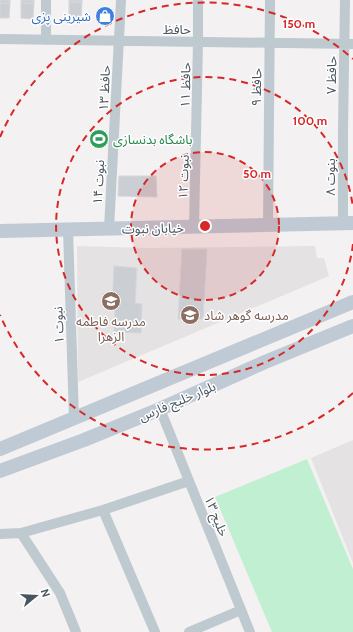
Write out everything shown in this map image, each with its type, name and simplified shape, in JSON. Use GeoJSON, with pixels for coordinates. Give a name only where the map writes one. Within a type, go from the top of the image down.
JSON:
{"type":"FeatureCollection","features":[{"type":"Feature","properties":{"kind":"main road","name":"خیابان نبوت"},"geometry":{"type":"LineString","coordinates":[[0,231],[348,224]]}},
{"type":"Feature","properties":{"kind":"main road"},"geometry":{"type":"LineString","coordinates":[[0,449],[353,302]]}},
{"type":"Feature","properties":{"kind":"main road","name":"بلوار خلیج فارس"},"geometry":{"type":"LineString","coordinates":[[0,471],[84,440],[160,409],[265,362],[353,326]]}},
{"type":"Feature","properties":{"kind":"street"},"geometry":{"type":"LineString","coordinates":[[46,0],[46,40]]}},
{"type":"Feature","properties":{"kind":"street","name":"حافظ ۱۳"},"geometry":{"type":"LineString","coordinates":[[114,136],[121,0]]}},
{"type":"Feature","properties":{"kind":"street","name":"حافظ ۱۱"},"geometry":{"type":"LineString","coordinates":[[197,129],[198,0]]}},
{"type":"Feature","properties":{"kind":"street","name":"حافظ ۹"},"geometry":{"type":"LineString","coordinates":[[268,225],[270,0]]}},
{"type":"Feature","properties":{"kind":"street","name":"حافظ ۷"},"geometry":{"type":"LineString","coordinates":[[343,131],[349,44],[346,0]]}},
{"type":"Feature","properties":{"kind":"street","name":"حافظ"},"geometry":{"type":"LineString","coordinates":[[0,40],[349,44]]}},
{"type":"Feature","properties":{"kind":"street","name":"نبوت ۱۲"},"geometry":{"type":"LineString","coordinates":[[194,227],[197,129]]}},
{"type":"Feature","properties":{"kind":"street","name":"بنوت ۸"},"geometry":{"type":"LineString","coordinates":[[343,131],[348,224]]}},
{"type":"Feature","properties":{"kind":"street","name":"نبوت ۱۴"},"geometry":{"type":"LineString","coordinates":[[109,229],[114,136]]}},
{"type":"Feature","properties":{"kind":"street","name":"نبوت ۱"},"geometry":{"type":"LineString","coordinates":[[68,229],[74,419]]}},
{"type":"Feature","properties":{"kind":"street","name":"خلیج ۱۳"},"geometry":{"type":"LineString","coordinates":[[160,409],[250,632]]}},
{"type":"Feature","properties":{"kind":"street"},"geometry":{"type":"LineString","coordinates":[[0,534],[21,533],[103,510],[190,481]]}},
{"type":"Feature","properties":{"kind":"street"},"geometry":{"type":"LineString","coordinates":[[103,510],[155,632]]}},
{"type":"Feature","properties":{"kind":"street"},"geometry":{"type":"LineString","coordinates":[[21,533],[60,592],[76,632]]}},
{"type":"Feature","properties":{"kind":"street"},"geometry":{"type":"LineString","coordinates":[[189,632],[241,610]]}},
{"type":"Feature","properties":{"kind":"shaded area","name":"مدرسه گوهر شاد"},"geometry":{"type":"Polygon","coordinates":[[[77,246],[147,248],[315,246],[317,258],[324,258],[329,276],[78,382],[77,246]]]}},
{"type":"Feature","properties":{"kind":"shaded area"},"geometry":{"type":"Polygon","coordinates":[[[353,440],[353,563],[311,458],[353,440]]]}},
{"type":"Feature","properties":{"kind":"green space"},"geometry":{"type":"Polygon","coordinates":[[[307,459],[353,569],[353,632],[272,632],[215,497],[307,459]]]}},
{"type":"Feature","properties":{"kind":"building"},"geometry":{"type":"Polygon","coordinates":[[[0,0],[10,0],[10,3],[0,3],[0,0]]]}},
{"type":"Feature","properties":{"kind":"building"},"geometry":{"type":"Polygon","coordinates":[[[21,0],[34,0],[34,3],[21,3],[21,0]]]}},
{"type":"Feature","properties":{"kind":"building"},"geometry":{"type":"Polygon","coordinates":[[[69,0],[82,0],[82,2],[69,2],[69,0]]]}},
{"type":"Feature","properties":{"kind":"building"},"geometry":{"type":"Polygon","coordinates":[[[69,2],[82,2],[81,18],[69,17],[69,2]]]}},
{"type":"Feature","properties":{"kind":"building"},"geometry":{"type":"Polygon","coordinates":[[[0,3],[10,3],[9,18],[0,18],[0,3]]]}},
{"type":"Feature","properties":{"kind":"building"},"geometry":{"type":"Polygon","coordinates":[[[21,3],[34,3],[33,19],[21,18],[21,3]]]}},
{"type":"Feature","properties":{"kind":"building"},"geometry":{"type":"Polygon","coordinates":[[[119,176],[156,176],[157,197],[118,196],[119,176]]]}},
{"type":"Feature","properties":{"kind":"building"},"geometry":{"type":"Polygon","coordinates":[[[182,249],[207,249],[203,319],[178,319],[182,249]]]}},
{"type":"Feature","properties":{"kind":"building"},"geometry":{"type":"Polygon","coordinates":[[[114,266],[137,268],[135,303],[142,304],[141,333],[114,332],[115,310],[112,310],[114,266]]]}},
{"type":"Feature","properties":{"kind":"place","name":"شیرینی پزی"},"geometry":{"type":"Point","coordinates":[105,16]}},
{"type":"Feature","properties":{"kind":"place","name":"باشگاه بدنسازی"},"geometry":{"type":"Point","coordinates":[99,139]}},
{"type":"Feature","properties":{"kind":"place","name":"مدرسه فاطمه الزهرا"},"geometry":{"type":"Point","coordinates":[111,301]}},
{"type":"Feature","properties":{"kind":"place","name":"مدرسه گوهر شاد"},"geometry":{"type":"Point","coordinates":[190,315]}}]}
